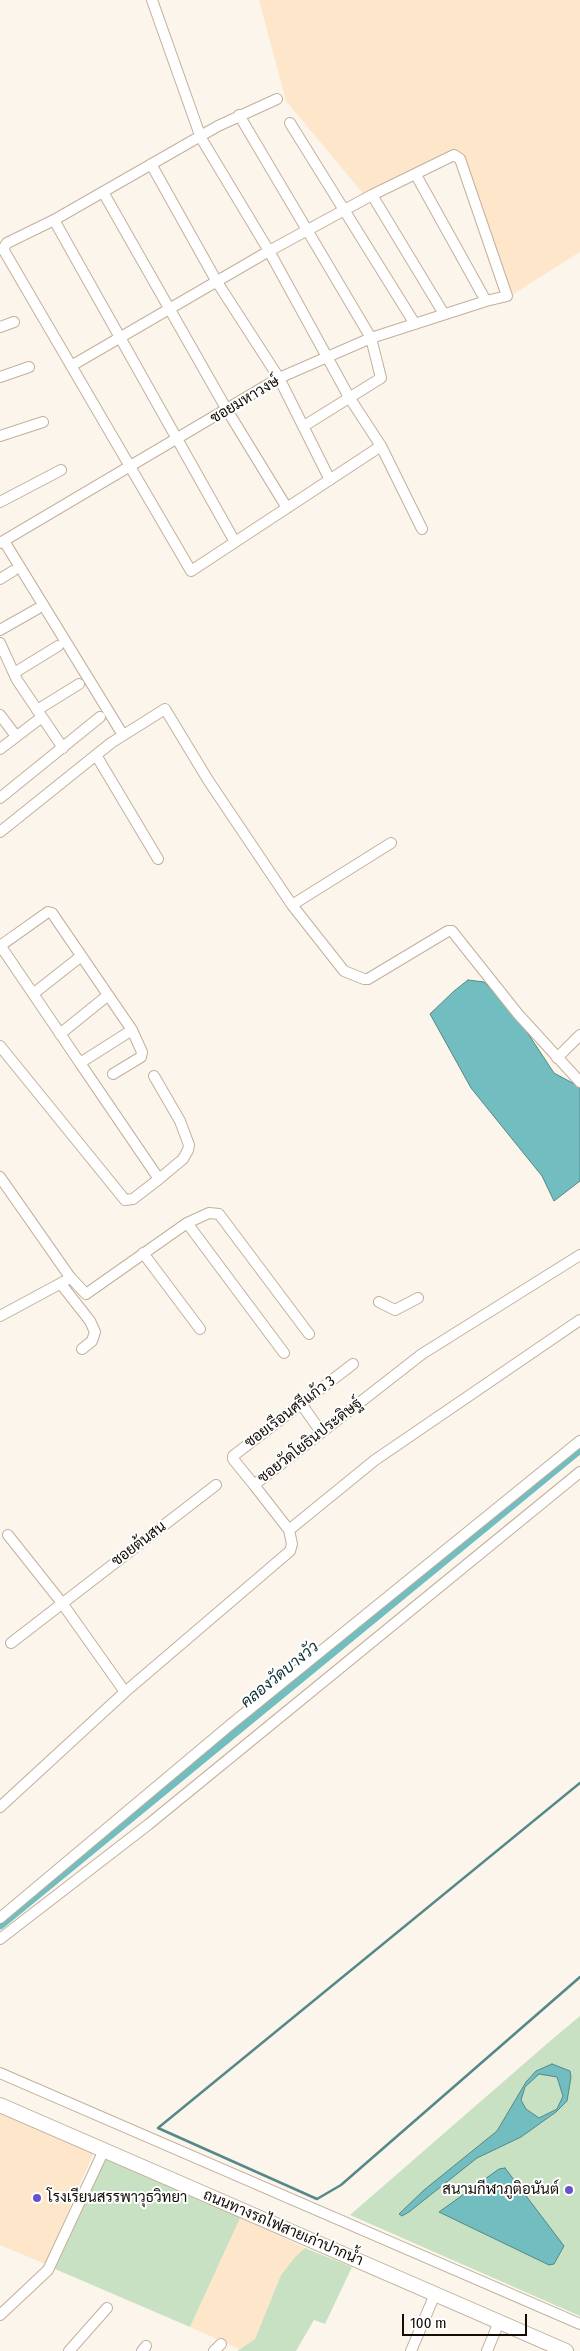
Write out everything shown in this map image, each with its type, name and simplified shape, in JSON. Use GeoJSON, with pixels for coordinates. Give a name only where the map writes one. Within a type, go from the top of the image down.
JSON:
{"type":"FeatureCollection","features":[{"type":"Feature","properties":{"kind":"main road","name":"ถนนทางรถไฟสายเก่าปากน้ำ"},"geometry":{"type":"LineString","coordinates":[[0,2105],[566,2351]]}},
{"type":"Feature","properties":{"kind":"street"},"geometry":{"type":"LineString","coordinates":[[152,0],[200,137],[269,251],[349,397],[381,446],[422,529]]}},
{"type":"Feature","properties":{"kind":"street"},"geometry":{"type":"LineString","coordinates":[[277,99],[200,137],[54,220],[6,242],[3,248],[191,571],[381,446]]}},
{"type":"Feature","properties":{"kind":"street"},"geometry":{"type":"LineString","coordinates":[[240,117],[371,338],[381,378],[304,426]]}},
{"type":"Feature","properties":{"kind":"street"},"geometry":{"type":"LineString","coordinates":[[290,123],[343,212],[415,324]]}},
{"type":"Feature","properties":{"kind":"street","name":"ซอยมหาวงษ์"},"geometry":{"type":"LineString","coordinates":[[2,542],[179,439],[279,378],[371,338],[507,296],[460,159],[454,155],[416,175]]}},
{"type":"Feature","properties":{"kind":"street"},"geometry":{"type":"LineString","coordinates":[[151,164],[217,282],[279,378],[330,480]]}},
{"type":"Feature","properties":{"kind":"street"},"geometry":{"type":"LineString","coordinates":[[71,366],[269,251],[372,195],[416,175],[486,301]]}},
{"type":"Feature","properties":{"kind":"street"},"geometry":{"type":"LineString","coordinates":[[103,192],[168,310],[287,508]]}},
{"type":"Feature","properties":{"kind":"street"},"geometry":{"type":"LineString","coordinates":[[372,195],[444,314]]}},
{"type":"Feature","properties":{"kind":"street"},"geometry":{"type":"LineString","coordinates":[[54,220],[179,439],[235,542]]}},
{"type":"Feature","properties":{"kind":"street"},"geometry":{"type":"LineString","coordinates":[[0,327],[14,322]]}},
{"type":"Feature","properties":{"kind":"street"},"geometry":{"type":"LineString","coordinates":[[0,377],[29,367]]}},
{"type":"Feature","properties":{"kind":"street"},"geometry":{"type":"LineString","coordinates":[[0,436],[43,422]]}},
{"type":"Feature","properties":{"kind":"street"},"geometry":{"type":"LineString","coordinates":[[0,502],[61,470]]}},
{"type":"Feature","properties":{"kind":"street"},"geometry":{"type":"LineString","coordinates":[[2,542],[123,735]]}},
{"type":"Feature","properties":{"kind":"street"},"geometry":{"type":"LineString","coordinates":[[0,578],[13,571]]}},
{"type":"Feature","properties":{"kind":"street"},"geometry":{"type":"LineString","coordinates":[[0,630],[37,609]]}},
{"type":"Feature","properties":{"kind":"street"},"geometry":{"type":"LineString","coordinates":[[0,643],[14,673],[62,748]]}},
{"type":"Feature","properties":{"kind":"street"},"geometry":{"type":"LineString","coordinates":[[14,673],[58,646]]}},
{"type":"Feature","properties":{"kind":"street"},"geometry":{"type":"LineString","coordinates":[[0,749],[40,713],[79,684]]}},
{"type":"Feature","properties":{"kind":"street"},"geometry":{"type":"LineString","coordinates":[[0,832],[96,755],[123,735],[165,709],[208,780],[292,905],[344,970],[364,979],[371,978],[448,931],[452,931],[518,1014],[580,1082]]}},
{"type":"Feature","properties":{"kind":"street"},"geometry":{"type":"LineString","coordinates":[[0,715],[16,736]]}},
{"type":"Feature","properties":{"kind":"street"},"geometry":{"type":"LineString","coordinates":[[0,798],[100,717]]}},
{"type":"Feature","properties":{"kind":"street"},"geometry":{"type":"LineString","coordinates":[[96,755],[158,859]]}},
{"type":"Feature","properties":{"kind":"street"},"geometry":{"type":"LineString","coordinates":[[292,905],[391,843]]}},
{"type":"Feature","properties":{"kind":"street"},"geometry":{"type":"LineString","coordinates":[[113,1074],[142,1056],[142,1052],[132,1030],[50,912],[0,946],[159,1179]]}},
{"type":"Feature","properties":{"kind":"street"},"geometry":{"type":"LineString","coordinates":[[33,994],[80,957]]}},
{"type":"Feature","properties":{"kind":"street"},"geometry":{"type":"LineString","coordinates":[[60,1034],[107,996]]}},
{"type":"Feature","properties":{"kind":"street"},"geometry":{"type":"LineString","coordinates":[[80,1063],[132,1030]]}},
{"type":"Feature","properties":{"kind":"street"},"geometry":{"type":"LineString","coordinates":[[557,1058],[580,1035]]}},
{"type":"Feature","properties":{"kind":"street"},"geometry":{"type":"LineString","coordinates":[[0,1046],[123,1198],[133,1199],[159,1179],[183,1159],[189,1145],[180,1120],[154,1076]]}},
{"type":"Feature","properties":{"kind":"street"},"geometry":{"type":"LineString","coordinates":[[0,1177],[70,1277],[86,1294],[187,1223],[209,1213],[215,1213],[223,1217],[309,1334]]}},
{"type":"Feature","properties":{"kind":"street"},"geometry":{"type":"LineString","coordinates":[[187,1223],[284,1353]]}},
{"type":"Feature","properties":{"kind":"street"},"geometry":{"type":"LineString","coordinates":[[143,1253],[200,1329]]}},
{"type":"Feature","properties":{"kind":"street","name":"ซอยวัดโยธินประดิษฐ์"},"geometry":{"type":"LineString","coordinates":[[289,1530],[254,1485],[422,1354],[580,1255]]}},
{"type":"Feature","properties":{"kind":"street"},"geometry":{"type":"LineString","coordinates":[[0,1316],[61,1284],[70,1277]]}},
{"type":"Feature","properties":{"kind":"street"},"geometry":{"type":"LineString","coordinates":[[61,1284],[90,1320],[95,1332],[92,1341],[82,1349]]}},
{"type":"Feature","properties":{"kind":"street"},"geometry":{"type":"LineString","coordinates":[[379,1302],[395,1310],[418,1298]]}},
{"type":"Feature","properties":{"kind":"street"},"geometry":{"type":"LineString","coordinates":[[0,1807],[125,1692],[288,1554],[292,1544],[289,1530],[375,1460],[580,1320]]}},
{"type":"Feature","properties":{"kind":"street","name":"ซอยเรือนศรีแก้ว 3"},"geometry":{"type":"LineString","coordinates":[[254,1485],[232,1457],[353,1364]]}},
{"type":"Feature","properties":{"kind":"street"},"geometry":{"type":"LineString","coordinates":[[302,1405],[321,1432]]}},
{"type":"Feature","properties":{"kind":"street"},"geometry":{"type":"LineString","coordinates":[[0,1918],[230,1725],[580,1441]]}},
{"type":"Feature","properties":{"kind":"street"},"geometry":{"type":"LineString","coordinates":[[0,1939],[156,1817],[580,1472]]}},
{"type":"Feature","properties":{"kind":"street","name":"ซอยต้นสน"},"geometry":{"type":"LineString","coordinates":[[12,1643],[216,1486]]}},
{"type":"Feature","properties":{"kind":"street"},"geometry":{"type":"LineString","coordinates":[[8,1535],[62,1603],[125,1692]]}},
{"type":"Feature","properties":{"kind":"street"},"geometry":{"type":"LineString","coordinates":[[0,2073],[580,2324]]}},
{"type":"Feature","properties":{"kind":"street"},"geometry":{"type":"LineString","coordinates":[[0,2315],[48,2270],[104,2150]]}},
{"type":"Feature","properties":{"kind":"street"},"geometry":{"type":"LineString","coordinates":[[410,2351],[435,2294]]}},
{"type":"Feature","properties":{"kind":"street"},"geometry":{"type":"LineString","coordinates":[[68,2351],[108,2308]]}},
{"type":"Feature","properties":{"kind":"street"},"geometry":{"type":"LineString","coordinates":[[487,2351],[499,2322]]}},
{"type":"Feature","properties":{"kind":"shaded area"},"geometry":{"type":"Polygon","coordinates":[[[259,0],[580,0],[580,252],[510,296],[461,152],[365,196],[286,101],[259,0]]]}},
{"type":"Feature","properties":{"kind":"shaded area","name":"โรงเรียนสรรพาวุธวิทยา"},"geometry":{"type":"Polygon","coordinates":[[[0,2111],[94,2152],[45,2264],[0,2245],[0,2111]]]}},
{"type":"Feature","properties":{"kind":"shaded area"},"geometry":{"type":"Polygon","coordinates":[[[241,2216],[305,2248],[281,2275],[255,2339],[239,2349],[190,2327],[241,2216]]]}},
{"type":"Feature","properties":{"kind":"green space"},"geometry":{"type":"Polygon","coordinates":[[[580,2016],[580,2316],[350,2215],[549,2042],[580,2016]]]}},
{"type":"Feature","properties":{"kind":"green space"},"geometry":{"type":"Polygon","coordinates":[[[106,2158],[241,2216],[190,2327],[55,2269],[106,2158]]]}},
{"type":"Feature","properties":{"kind":"green space"},"geometry":{"type":"Polygon","coordinates":[[[305,2248],[352,2267],[325,2324],[314,2320],[296,2351],[237,2351],[255,2339],[281,2275],[305,2248]]]}},
{"type":"Feature","properties":{"kind":"water"},"geometry":{"type":"Polygon","coordinates":[[[468,980],[484,982],[515,1014],[554,1073],[580,1087],[580,1181],[554,1201],[542,1176],[471,1088],[430,1014],[468,980]]]}},
{"type":"Feature","properties":{"kind":"water"},"geometry":{"type":"Polygon","coordinates":[[[552,2064],[570,2071],[571,2077],[567,2101],[556,2112],[521,2137],[477,2158],[409,2212],[402,2216],[399,2214],[424,2190],[497,2131],[526,2082],[536,2071],[552,2064]],[[539,2074],[525,2087],[521,2100],[526,2109],[539,2118],[557,2109],[563,2096],[557,2077],[539,2074]]]}},
{"type":"Feature","properties":{"kind":"water"},"geometry":{"type":"Polygon","coordinates":[[[505,2168],[564,2246],[554,2264],[549,2265],[439,2212],[499,2169],[505,2168]]]}},
{"type":"Feature","properties":{"kind":"waterway","name":"คลองวัดบางวัว"},"geometry":{"type":"LineString","coordinates":[[0,1925],[580,1449]]}},
{"type":"Feature","properties":{"kind":"waterway"},"geometry":{"type":"LineString","coordinates":[[580,1783],[158,2128],[317,2199],[341,2185],[580,1977]]}},
{"type":"Feature","properties":{"kind":"place","name":"สนามกีฬาภูติอนันต์"},"geometry":{"type":"Point","coordinates":[569,2190]}},
{"type":"Feature","properties":{"kind":"place","name":"โรงเรียนสรรพาวุธวิทยา"},"geometry":{"type":"Point","coordinates":[37,2198]}}]}
